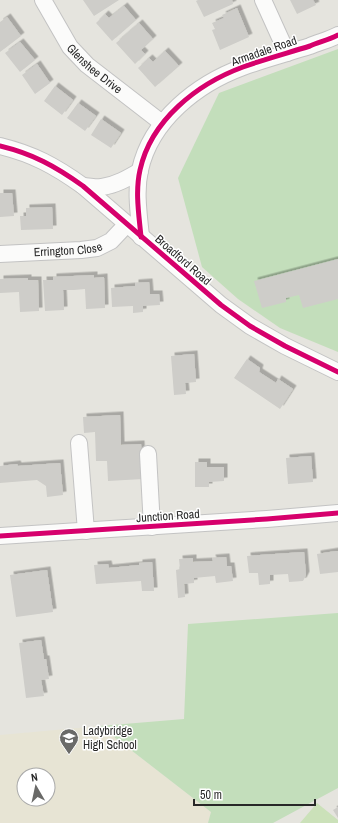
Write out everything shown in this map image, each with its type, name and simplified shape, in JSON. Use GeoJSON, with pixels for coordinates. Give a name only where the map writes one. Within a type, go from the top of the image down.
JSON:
{"type":"FeatureCollection","features":[{"type":"Feature","properties":{"kind":"street","name":"Glenshee Drive"},"geometry":{"type":"LineString","coordinates":[[43,0],[70,47],[87,66],[162,123]]}},
{"type":"Feature","properties":{"kind":"street"},"geometry":{"type":"LineString","coordinates":[[263,0],[287,53]]}},
{"type":"Feature","properties":{"kind":"street","name":"Armadale Road"},"geometry":{"type":"LineString","coordinates":[[141,237],[137,196],[140,171],[148,147],[162,123],[180,104],[221,76],[243,67],[338,35]]}},
{"type":"Feature","properties":{"kind":"street","name":"Broadford Road"},"geometry":{"type":"LineString","coordinates":[[0,146],[38,158],[62,171],[83,186],[221,305],[250,326],[285,346],[338,372]]}},
{"type":"Feature","properties":{"kind":"street"},"geometry":{"type":"LineString","coordinates":[[83,186],[101,187],[114,184],[140,171]]}},
{"type":"Feature","properties":{"kind":"street","name":"Errington Close"},"geometry":{"type":"LineString","coordinates":[[0,254],[97,248],[111,241],[127,224]]}},
{"type":"Feature","properties":{"kind":"street"},"geometry":{"type":"LineString","coordinates":[[79,443],[86,531]]}},
{"type":"Feature","properties":{"kind":"street"},"geometry":{"type":"LineString","coordinates":[[148,454],[152,527]]}},
{"type":"Feature","properties":{"kind":"street","name":"Junction Road"},"geometry":{"type":"LineString","coordinates":[[0,536],[267,520],[338,513]]}},
{"type":"Feature","properties":{"kind":"shaded area","name":"Ladybridge High School"},"geometry":{"type":"Polygon","coordinates":[[[100,726],[211,812],[208,823],[0,823],[0,735],[100,726]]]}},
{"type":"Feature","properties":{"kind":"green space"},"geometry":{"type":"Polygon","coordinates":[[[338,49],[338,352],[280,328],[238,299],[202,267],[178,178],[219,93],[338,49]]]}},
{"type":"Feature","properties":{"kind":"green space"},"geometry":{"type":"Polygon","coordinates":[[[338,613],[338,788],[273,823],[208,823],[211,812],[100,726],[184,719],[188,624],[338,613]]]}},
{"type":"Feature","properties":{"kind":"green space"},"geometry":{"type":"Polygon","coordinates":[[[317,803],[338,820],[338,823],[300,823],[317,803]]]}},
{"type":"Feature","properties":{"kind":"building"},"geometry":{"type":"Polygon","coordinates":[[[83,0],[119,0],[94,16],[83,0]]]}},
{"type":"Feature","properties":{"kind":"building"},"geometry":{"type":"Polygon","coordinates":[[[232,0],[233,4],[204,17],[196,1],[232,0]]]}},
{"type":"Feature","properties":{"kind":"building"},"geometry":{"type":"Polygon","coordinates":[[[290,0],[313,0],[316,5],[297,14],[290,0]]]}},
{"type":"Feature","properties":{"kind":"building"},"geometry":{"type":"Polygon","coordinates":[[[124,6],[136,20],[112,41],[96,23],[105,14],[109,18],[124,6]]]}},
{"type":"Feature","properties":{"kind":"building"},"geometry":{"type":"Polygon","coordinates":[[[237,8],[249,37],[220,50],[212,30],[215,29],[212,23],[224,18],[222,15],[237,8]]]}},
{"type":"Feature","properties":{"kind":"building"},"geometry":{"type":"Polygon","coordinates":[[[7,17],[21,36],[0,52],[0,22],[7,17]]]}},
{"type":"Feature","properties":{"kind":"building"},"geometry":{"type":"Polygon","coordinates":[[[139,23],[153,39],[141,50],[145,54],[135,64],[116,43],[139,23]]]}},
{"type":"Feature","properties":{"kind":"building"},"geometry":{"type":"Polygon","coordinates":[[[20,42],[35,60],[20,72],[5,53],[20,42]]]}},
{"type":"Feature","properties":{"kind":"building"},"geometry":{"type":"Polygon","coordinates":[[[165,51],[179,66],[155,87],[138,68],[149,58],[153,62],[165,51]]]}},
{"type":"Feature","properties":{"kind":"building"},"geometry":{"type":"Polygon","coordinates":[[[37,64],[50,83],[35,94],[22,75],[37,64]]]}},
{"type":"Feature","properties":{"kind":"building"},"geometry":{"type":"Polygon","coordinates":[[[55,86],[73,100],[62,115],[44,101],[55,86]]]}},
{"type":"Feature","properties":{"kind":"building"},"geometry":{"type":"Polygon","coordinates":[[[78,103],[96,116],[85,131],[67,118],[78,103]]]}},
{"type":"Feature","properties":{"kind":"building"},"geometry":{"type":"Polygon","coordinates":[[[101,119],[121,133],[111,148],[91,135],[101,119]]]}},
{"type":"Feature","properties":{"kind":"building"},"geometry":{"type":"Polygon","coordinates":[[[0,193],[12,193],[14,216],[0,217],[0,193]]]}},
{"type":"Feature","properties":{"kind":"building"},"geometry":{"type":"Polygon","coordinates":[[[52,207],[53,229],[21,230],[20,216],[26,216],[26,208],[52,207]]]}},
{"type":"Feature","properties":{"kind":"building"},"geometry":{"type":"Polygon","coordinates":[[[338,259],[338,299],[303,308],[299,295],[286,298],[286,302],[262,308],[254,281],[338,259]]]}},
{"type":"Feature","properties":{"kind":"building"},"geometry":{"type":"Polygon","coordinates":[[[94,275],[94,278],[104,277],[105,308],[86,309],[85,289],[63,290],[64,310],[45,311],[43,280],[53,280],[53,277],[94,275]]]}},
{"type":"Feature","properties":{"kind":"building"},"geometry":{"type":"Polygon","coordinates":[[[28,278],[28,280],[38,280],[39,311],[20,312],[19,292],[0,293],[0,279],[28,278]]]}},
{"type":"Feature","properties":{"kind":"building"},"geometry":{"type":"Polygon","coordinates":[[[149,282],[150,294],[159,294],[160,305],[143,306],[143,312],[133,313],[133,306],[112,307],[111,288],[135,286],[135,283],[149,282]]]}},
{"type":"Feature","properties":{"kind":"building"},"geometry":{"type":"Polygon","coordinates":[[[194,354],[196,382],[185,383],[186,394],[174,395],[171,356],[194,354]]]}},
{"type":"Feature","properties":{"kind":"building"},"geometry":{"type":"Polygon","coordinates":[[[247,359],[260,368],[259,372],[276,383],[278,379],[293,389],[280,409],[234,378],[247,359]]]}},
{"type":"Feature","properties":{"kind":"building"},"geometry":{"type":"Polygon","coordinates":[[[120,415],[121,445],[141,444],[143,479],[108,481],[107,461],[96,461],[95,432],[84,433],[83,417],[120,415]]]}},
{"type":"Feature","properties":{"kind":"building"},"geometry":{"type":"Polygon","coordinates":[[[311,456],[313,482],[288,484],[286,458],[311,456]]]}},
{"type":"Feature","properties":{"kind":"building"},"geometry":{"type":"Polygon","coordinates":[[[195,462],[207,462],[207,467],[224,467],[224,481],[209,482],[209,487],[195,487],[195,462]]]}},
{"type":"Feature","properties":{"kind":"building"},"geometry":{"type":"Polygon","coordinates":[[[60,463],[63,495],[47,497],[46,486],[37,480],[0,483],[0,466],[60,463]]]}},
{"type":"Feature","properties":{"kind":"building"},"geometry":{"type":"Polygon","coordinates":[[[338,551],[338,572],[320,574],[317,554],[338,551]]]}},
{"type":"Feature","properties":{"kind":"building"},"geometry":{"type":"Polygon","coordinates":[[[304,552],[306,575],[303,581],[289,582],[288,574],[270,575],[270,584],[259,585],[258,573],[249,573],[247,556],[304,552]]]}},
{"type":"Feature","properties":{"kind":"building"},"geometry":{"type":"Polygon","coordinates":[[[226,557],[227,566],[231,566],[233,581],[216,583],[215,576],[194,578],[194,583],[184,584],[185,597],[178,598],[176,570],[180,569],[179,559],[193,558],[193,562],[213,561],[212,558],[226,557]]]}},
{"type":"Feature","properties":{"kind":"building"},"geometry":{"type":"Polygon","coordinates":[[[152,562],[154,591],[142,591],[141,581],[96,584],[94,565],[108,564],[109,568],[152,562]]]}},
{"type":"Feature","properties":{"kind":"building"},"geometry":{"type":"Polygon","coordinates":[[[47,570],[53,612],[16,617],[10,575],[47,570]]]}},
{"type":"Feature","properties":{"kind":"building"},"geometry":{"type":"Polygon","coordinates":[[[41,640],[49,679],[41,680],[44,696],[26,698],[19,643],[41,640]]]}},
{"type":"Feature","properties":{"kind":"building"},"geometry":{"type":"Polygon","coordinates":[[[338,807],[338,818],[333,810],[338,807]]]}},
{"type":"Feature","properties":{"kind":"cycle path"},"geometry":{"type":"LineString","coordinates":[[141,237],[138,212],[140,170],[154,135],[178,106],[209,83],[226,74],[251,64],[310,46],[338,35]]}},
{"type":"Feature","properties":{"kind":"cycle path"},"geometry":{"type":"LineString","coordinates":[[0,146],[33,157],[73,179],[221,305],[250,326],[285,346],[338,372]]}},
{"type":"Feature","properties":{"kind":"cycle path"},"geometry":{"type":"LineString","coordinates":[[0,536],[338,513]]}},
{"type":"Feature","properties":{"kind":"place","name":"Ladybridge High School"},"geometry":{"type":"Point","coordinates":[69,755]}}]}
